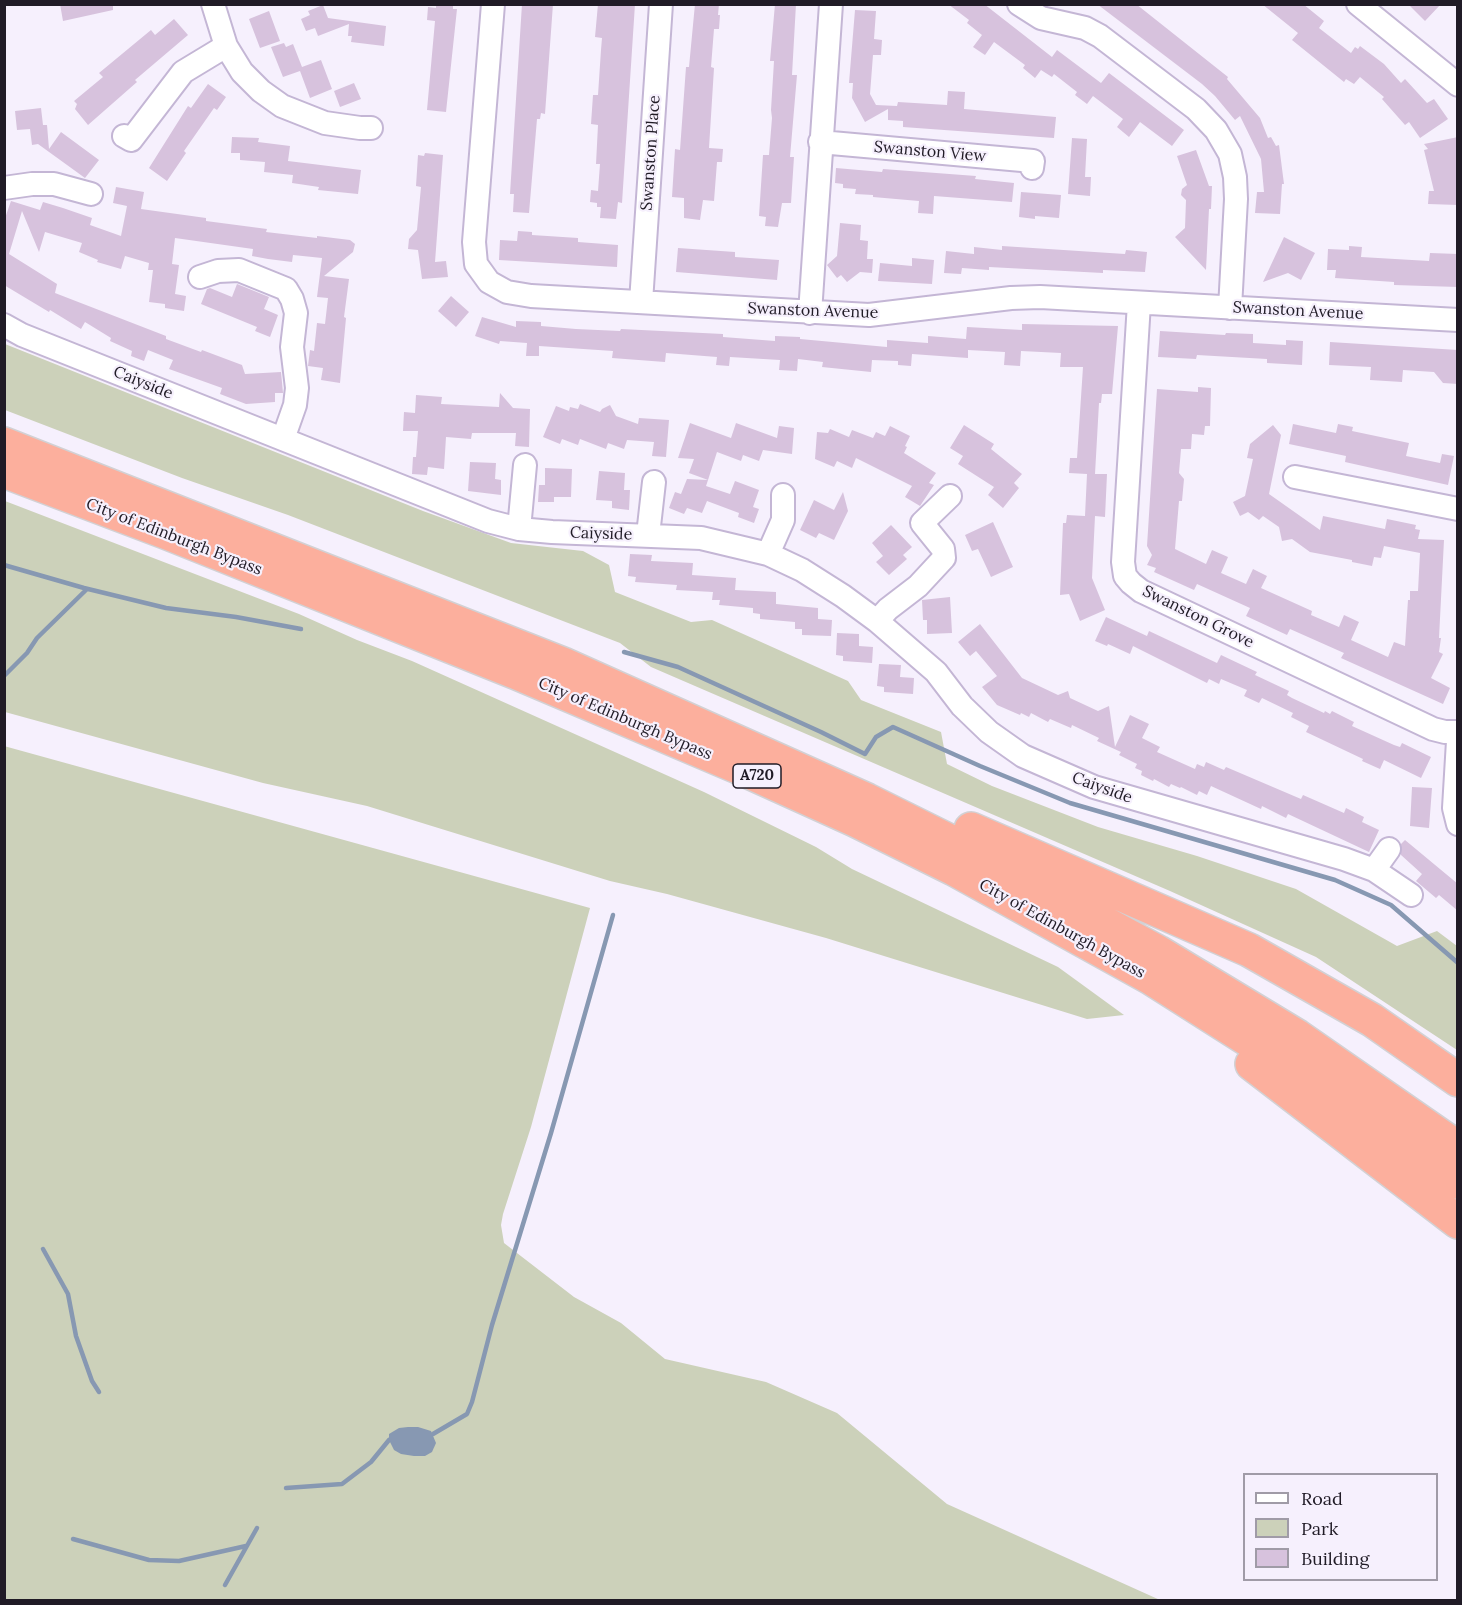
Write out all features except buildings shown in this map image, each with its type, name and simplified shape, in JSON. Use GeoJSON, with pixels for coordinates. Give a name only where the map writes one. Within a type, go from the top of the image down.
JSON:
{"type":"FeatureCollection","features":[{"type":"Feature","properties":{"kind":"highway","name":"City of Edinburgh Bypass"},"geometry":{"type":"LineString","coordinates":[[4,444],[563,664],[867,800],[1008,871],[1158,952],[1297,1036],[1458,1148]]}},
{"type":"Feature","properties":{"kind":"highway","name":"City of Edinburgh Bypass"},"geometry":{"type":"LineString","coordinates":[[4,471],[433,639],[738,767],[855,820],[954,869],[1151,978],[1348,1103],[1458,1182]]}},
{"type":"Feature","properties":{"kind":"highway"},"geometry":{"type":"LineString","coordinates":[[563,664],[737,728],[1249,950],[1372,1020],[1458,1080]]}},
{"type":"Feature","properties":{"kind":"highway"},"geometry":{"type":"LineString","coordinates":[[738,767],[1057,938],[1166,1003],[1221,1041],[1458,1222]]}},
{"type":"Feature","properties":{"kind":"street"},"geometry":{"type":"LineString","coordinates":[[213,4],[226,46],[242,72],[261,91],[282,106],[325,123],[363,132]]}},
{"type":"Feature","properties":{"kind":"street","name":"Swanston Avenue"},"geometry":{"type":"LineString","coordinates":[[492,4],[474,242],[476,264],[489,282],[507,292],[531,296],[869,315],[1011,298],[1040,297],[1458,320]]}},
{"type":"Feature","properties":{"kind":"street","name":"Swanston Place"},"geometry":{"type":"LineString","coordinates":[[640,302],[660,4]]}},
{"type":"Feature","properties":{"kind":"street"},"geometry":{"type":"LineString","coordinates":[[810,313],[831,4]]}},
{"type":"Feature","properties":{"kind":"street"},"geometry":{"type":"LineString","coordinates":[[1019,4],[1041,18],[1085,28],[1100,36],[1196,109],[1216,130],[1230,154],[1235,177],[1236,200],[1230,308]]}},
{"type":"Feature","properties":{"kind":"street"},"geometry":{"type":"LineString","coordinates":[[1358,4],[1458,85]]}},
{"type":"Feature","properties":{"kind":"street"},"geometry":{"type":"LineString","coordinates":[[124,136],[131,140],[183,72],[226,46]]}},
{"type":"Feature","properties":{"kind":"street","name":"Swanston View"},"geometry":{"type":"LineString","coordinates":[[820,142],[1033,161],[1032,168]]}},
{"type":"Feature","properties":{"kind":"street"},"geometry":{"type":"LineString","coordinates":[[4,188],[54,184],[91,194]]}},
{"type":"Feature","properties":{"kind":"street"},"geometry":{"type":"LineString","coordinates":[[200,277],[218,271],[239,270],[286,289],[292,299],[296,313],[292,347],[297,388],[295,405],[283,439]]}},
{"type":"Feature","properties":{"kind":"street","name":"Swanston Grove"},"geometry":{"type":"LineString","coordinates":[[1139,303],[1123,561],[1125,576],[1141,591],[1422,724],[1445,732],[1458,732]]}},
{"type":"Feature","properties":{"kind":"street","name":"Caiyside"},"geometry":{"type":"LineString","coordinates":[[4,326],[488,521],[519,529],[701,538],[768,554],[802,570],[878,621],[936,672],[962,706],[989,732],[1023,756],[1102,790],[1344,859],[1374,870],[1411,895]]}},
{"type":"Feature","properties":{"kind":"street"},"geometry":{"type":"LineString","coordinates":[[519,529],[525,465]]}},
{"type":"Feature","properties":{"kind":"street"},"geometry":{"type":"LineString","coordinates":[[1295,477],[1318,488],[1458,509]]}},
{"type":"Feature","properties":{"kind":"street","name":"Caiyside"},"geometry":{"type":"LineString","coordinates":[[648,535],[654,482]]}},
{"type":"Feature","properties":{"kind":"street"},"geometry":{"type":"LineString","coordinates":[[768,554],[783,520],[783,495]]}},
{"type":"Feature","properties":{"kind":"street"},"geometry":{"type":"LineString","coordinates":[[878,621],[888,609],[918,586],[944,558],[943,549],[922,523],[950,496]]}},
{"type":"Feature","properties":{"kind":"street"},"geometry":{"type":"LineString","coordinates":[[1458,741],[1454,808],[1455,820],[1458,824]]}},
{"type":"Feature","properties":{"kind":"street"},"geometry":{"type":"LineString","coordinates":[[1374,870],[1389,849]]}},
{"type":"Feature","properties":{"kind":"green space"},"geometry":{"type":"Polygon","coordinates":[[[5,344],[423,511],[511,543],[583,551],[609,565],[615,592],[691,622],[712,620],[848,681],[861,700],[941,732],[947,764],[992,786],[1098,827],[1197,856],[1296,889],[1397,946],[1437,931],[1457,946],[1457,1050],[1316,957],[1170,891],[651,667],[620,643],[288,515],[182,478],[5,410],[5,344]]]}},
{"type":"Feature","properties":{"kind":"green space"},"geometry":{"type":"Polygon","coordinates":[[[5,501],[299,614],[412,661],[704,792],[816,847],[852,869],[1058,967],[1124,1015],[1087,1019],[826,938],[667,894],[610,881],[367,806],[263,783],[5,712],[5,501]]]}},
{"type":"Feature","properties":{"kind":"green space"},"geometry":{"type":"Polygon","coordinates":[[[4,746],[590,908],[531,1127],[503,1214],[501,1225],[504,1243],[574,1297],[621,1323],[665,1359],[766,1382],[837,1413],[947,1504],[1160,1600],[5,1600],[4,746]]]}},
{"type":"Feature","properties":{"kind":"water"},"geometry":{"type":"Polygon","coordinates":[[[408,1427],[431,1431],[436,1443],[432,1452],[425,1456],[414,1456],[401,1454],[394,1450],[389,1434],[399,1428],[408,1427]]]}},
{"type":"Feature","properties":{"kind":"waterway"},"geometry":{"type":"LineString","coordinates":[[4,565],[166,608],[236,617],[301,629]]}},
{"type":"Feature","properties":{"kind":"waterway"},"geometry":{"type":"LineString","coordinates":[[4,676],[27,653],[37,638],[87,589]]}},
{"type":"Feature","properties":{"kind":"waterway"},"geometry":{"type":"LineString","coordinates":[[624,652],[678,667],[865,754],[876,737],[893,727],[1070,803],[1335,880],[1391,905],[1458,963]]}},
{"type":"Feature","properties":{"kind":"waterway"},"geometry":{"type":"LineString","coordinates":[[433,1434],[467,1414],[472,1402],[492,1325],[551,1133],[613,915]]}},
{"type":"Feature","properties":{"kind":"waterway"},"geometry":{"type":"LineString","coordinates":[[43,1249],[68,1294],[76,1336],[92,1381],[99,1392]]}},
{"type":"Feature","properties":{"kind":"waterway"},"geometry":{"type":"LineString","coordinates":[[286,1488],[342,1484],[371,1462],[389,1440]]}},
{"type":"Feature","properties":{"kind":"waterway"},"geometry":{"type":"LineString","coordinates":[[225,1585],[257,1528]]}},
{"type":"Feature","properties":{"kind":"waterway"},"geometry":{"type":"LineString","coordinates":[[73,1539],[149,1560],[179,1561],[246,1546]]}}]}
